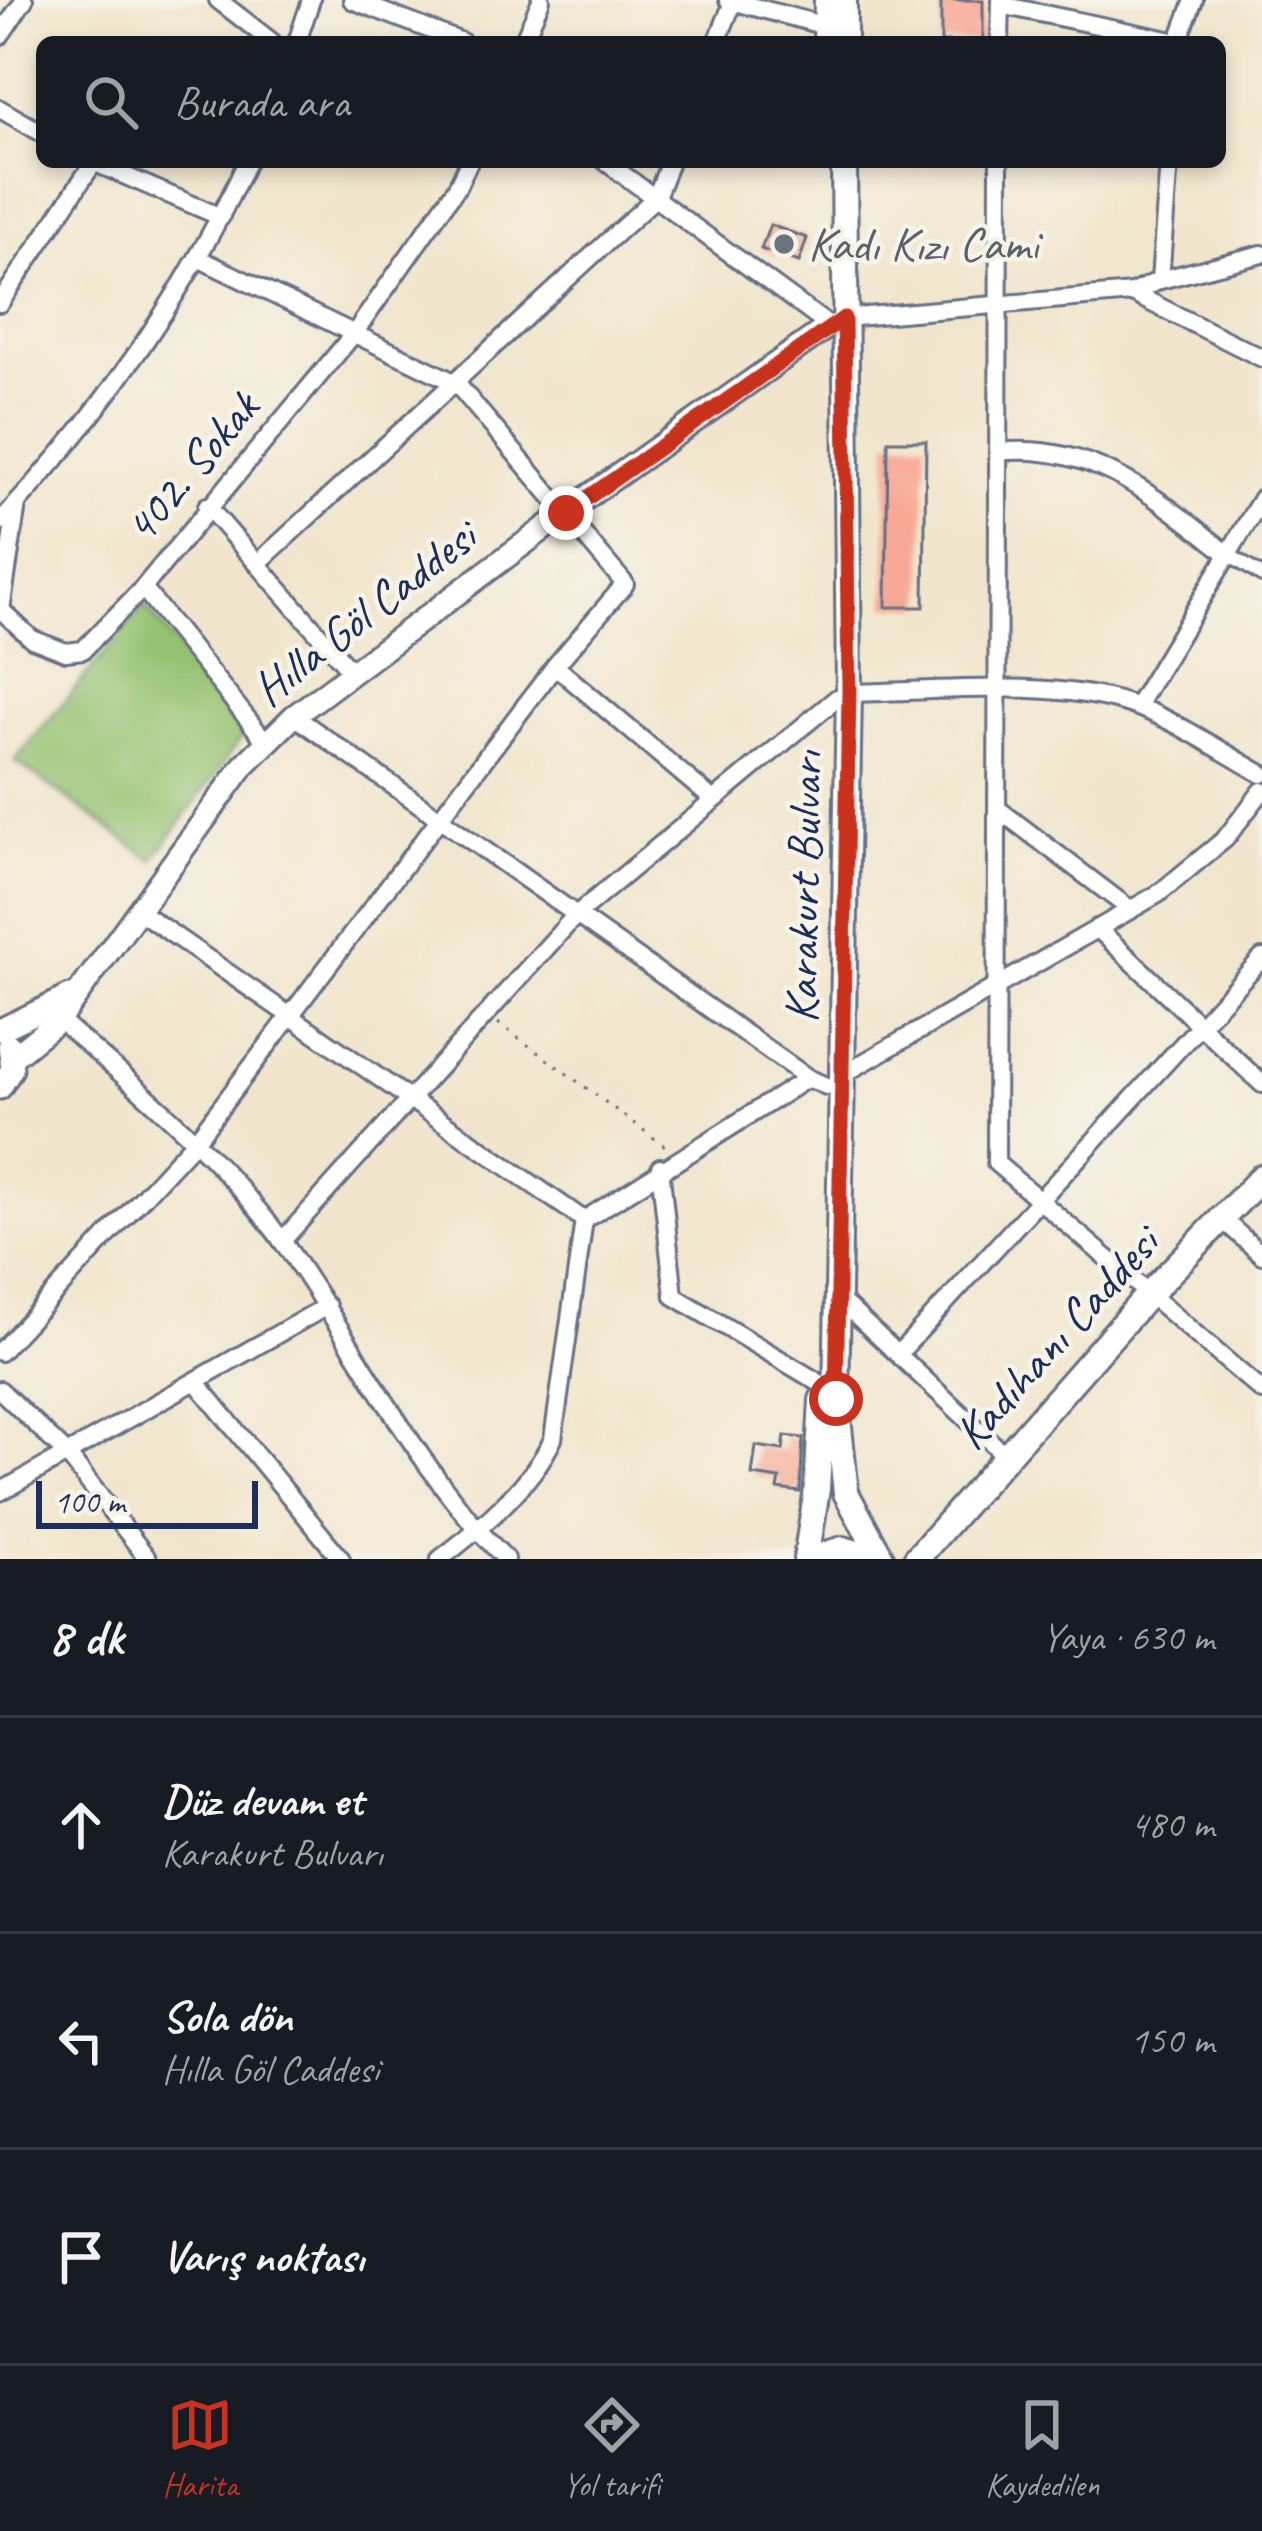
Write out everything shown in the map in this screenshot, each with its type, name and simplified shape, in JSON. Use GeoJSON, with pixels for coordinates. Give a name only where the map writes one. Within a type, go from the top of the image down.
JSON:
{"type":"FeatureCollection","features":[{"type":"Feature","properties":{"kind":"main road"},"geometry":{"type":"LineString","coordinates":[[831,27],[844,0]]}},
{"type":"Feature","properties":{"kind":"main road"},"geometry":{"type":"LineString","coordinates":[[828,168],[837,322]]}},
{"type":"Feature","properties":{"kind":"main road"},"geometry":{"type":"LineString","coordinates":[[837,322],[844,168]]}},
{"type":"Feature","properties":{"kind":"main road","name":"Karakurt Bulvarı"},"geometry":{"type":"LineString","coordinates":[[807,1559],[823,1385],[825,1080],[843,695],[837,322]]}},
{"type":"Feature","properties":{"kind":"main road","name":"Karakurt Bulvarı"},"geometry":{"type":"LineString","coordinates":[[825,1080],[837,1297],[838,1457],[846,1492],[879,1559]]}},
{"type":"Feature","properties":{"kind":"main road","name":"Kadıhanı Caddesi"},"geometry":{"type":"LineString","coordinates":[[916,1559],[1147,1296],[1262,1177]]}},
{"type":"Feature","properties":{"kind":"main road"},"geometry":{"type":"LineString","coordinates":[[807,1559],[843,1549],[879,1559]]}},
{"type":"Feature","properties":{"kind":"street"},"geometry":{"type":"LineString","coordinates":[[0,36],[25,0]]}},
{"type":"Feature","properties":{"kind":"street"},"geometry":{"type":"LineString","coordinates":[[218,0],[264,36]]}},
{"type":"Feature","properties":{"kind":"street"},"geometry":{"type":"LineString","coordinates":[[299,36],[310,0]]}},
{"type":"Feature","properties":{"kind":"street"},"geometry":{"type":"LineString","coordinates":[[352,0],[446,36]]}},
{"type":"Feature","properties":{"kind":"street"},"geometry":{"type":"LineString","coordinates":[[526,36],[541,0]]}},
{"type":"Feature","properties":{"kind":"street"},"geometry":{"type":"LineString","coordinates":[[1180,36],[1194,0]]}},
{"type":"Feature","properties":{"kind":"street"},"geometry":{"type":"LineString","coordinates":[[719,36],[730,1],[831,27]]}},
{"type":"Feature","properties":{"kind":"street"},"geometry":{"type":"LineString","coordinates":[[1000,36],[1001,3],[1151,36]]}},
{"type":"Feature","properties":{"kind":"street"},"geometry":{"type":"LineString","coordinates":[[0,109],[36,130]]}},
{"type":"Feature","properties":{"kind":"street"},"geometry":{"type":"LineString","coordinates":[[0,303],[90,168]]}},
{"type":"Feature","properties":{"kind":"street"},"geometry":{"type":"LineString","coordinates":[[108,168],[221,217]]}},
{"type":"Feature","properties":{"kind":"street"},"geometry":{"type":"LineString","coordinates":[[0,522],[120,383],[200,259],[244,168]]}},
{"type":"Feature","properties":{"kind":"street","name":"402. Sokak"},"geometry":{"type":"LineString","coordinates":[[17,504],[1,608],[32,639],[66,652],[82,650],[143,588],[356,331],[466,168]]}},
{"type":"Feature","properties":{"kind":"street"},"geometry":{"type":"LineString","coordinates":[[615,168],[837,322],[997,302],[1132,293],[1160,280],[1262,254]]}},
{"type":"Feature","properties":{"kind":"street"},"geometry":{"type":"LineString","coordinates":[[259,562],[656,196],[668,168]]}},
{"type":"Feature","properties":{"kind":"street"},"geometry":{"type":"LineString","coordinates":[[999,168],[997,1163],[1262,1391]]}},
{"type":"Feature","properties":{"kind":"street"},"geometry":{"type":"LineString","coordinates":[[1160,280],[1169,168]]}},
{"type":"Feature","properties":{"kind":"street"},"geometry":{"type":"LineString","coordinates":[[0,1352],[92,1259],[196,1140],[443,820],[555,666],[625,584],[457,382],[200,259]]}},
{"type":"Feature","properties":{"kind":"street"},"geometry":{"type":"LineString","coordinates":[[1132,293],[1262,358]]}},
{"type":"Feature","properties":{"kind":"street","name":"Hılla Göl Caddesi"},"geometry":{"type":"LineString","coordinates":[[13,1057],[58,1019],[266,742],[294,716],[566,513],[837,322]]}},
{"type":"Feature","properties":{"kind":"street"},"geometry":{"type":"LineString","coordinates":[[998,452],[1032,448],[1102,465],[1141,486],[1262,576]]}},
{"type":"Feature","properties":{"kind":"street"},"geometry":{"type":"LineString","coordinates":[[1137,706],[1262,498]]}},
{"type":"Feature","properties":{"kind":"street"},"geometry":{"type":"LineString","coordinates":[[207,506],[350,670]]}},
{"type":"Feature","properties":{"kind":"street"},"geometry":{"type":"LineString","coordinates":[[143,588],[266,742]]}},
{"type":"Feature","properties":{"kind":"street"},"geometry":{"type":"LineString","coordinates":[[555,666],[711,798]]}},
{"type":"Feature","properties":{"kind":"street"},"geometry":{"type":"LineString","coordinates":[[282,1241],[414,1100],[574,916],[711,798],[843,695],[998,691],[1085,695],[1137,706],[1262,774]]}},
{"type":"Feature","properties":{"kind":"street"},"geometry":{"type":"LineString","coordinates":[[294,716],[574,916],[825,1080]]}},
{"type":"Feature","properties":{"kind":"street"},"geometry":{"type":"LineString","coordinates":[[440,1559],[477,1531],[543,1460],[560,1418],[584,1220],[679,1156],[999,986],[1131,910],[1204,858],[1262,791]]}},
{"type":"Feature","properties":{"kind":"street"},"geometry":{"type":"LineString","coordinates":[[998,809],[1131,910]]}},
{"type":"Feature","properties":{"kind":"street"},"geometry":{"type":"LineString","coordinates":[[139,911],[584,1220]]}},
{"type":"Feature","properties":{"kind":"street"},"geometry":{"type":"LineString","coordinates":[[1097,928],[1262,1084]]}},
{"type":"Feature","properties":{"kind":"street"},"geometry":{"type":"LineString","coordinates":[[900,1352],[1262,958]]}},
{"type":"Feature","properties":{"kind":"street"},"geometry":{"type":"LineString","coordinates":[[0,1088],[13,1057],[0,1032],[75,992]]}},
{"type":"Feature","properties":{"kind":"street"},"geometry":{"type":"LineString","coordinates":[[58,1019],[196,1140],[282,1241],[477,1531],[506,1559]]}},
{"type":"Feature","properties":{"kind":"street"},"geometry":{"type":"LineString","coordinates":[[660,1167],[674,1296],[823,1385]]}},
{"type":"Feature","properties":{"kind":"street"},"geometry":{"type":"LineString","coordinates":[[1221,1218],[1262,1255]]}},
{"type":"Feature","properties":{"kind":"street"},"geometry":{"type":"LineString","coordinates":[[837,1297],[1006,1456]]}},
{"type":"Feature","properties":{"kind":"street"},"geometry":{"type":"LineString","coordinates":[[0,1492],[327,1306]]}},
{"type":"Feature","properties":{"kind":"street"},"geometry":{"type":"LineString","coordinates":[[197,1383],[341,1559]]}},
{"type":"Feature","properties":{"kind":"street"},"geometry":{"type":"LineString","coordinates":[[0,1390],[67,1454],[148,1559]]}},
{"type":"Feature","properties":{"kind":"path"},"geometry":{"type":"LineString","coordinates":[[487,1015],[679,1156]]}},
{"type":"Feature","properties":{"kind":"green space"},"geometry":{"type":"Polygon","coordinates":[[[145,605],[246,732],[153,860],[15,761],[145,605]]]}},
{"type":"Feature","properties":{"kind":"building"},"geometry":{"type":"Polygon","coordinates":[[[941,0],[983,0],[983,36],[941,36],[941,0]]]}},
{"type":"Feature","properties":{"kind":"building","name":"Kadı Kızı Cami"},"geometry":{"type":"Polygon","coordinates":[[[770,225],[807,238],[799,262],[761,249],[770,225]]]}},
{"type":"Feature","properties":{"kind":"building"},"geometry":{"type":"Polygon","coordinates":[[[888,441],[926,441],[924,607],[886,607],[888,441]]]}},
{"type":"Feature","properties":{"kind":"building"},"geometry":{"type":"Polygon","coordinates":[[[785,1436],[803,1438],[800,1492],[778,1489],[780,1479],[752,1475],[756,1446],[783,1450],[785,1436]]]}},
{"type":"Feature","properties":{"kind":"place","name":"Kadı Kızı Cami"},"geometry":{"type":"Point","coordinates":[784,244]}},
{"type":"Feature","properties":{"kind":"route"},"geometry":{"type":"LineString","coordinates":[[566,513],[844,318],[849,693],[836,1399]]}}]}
